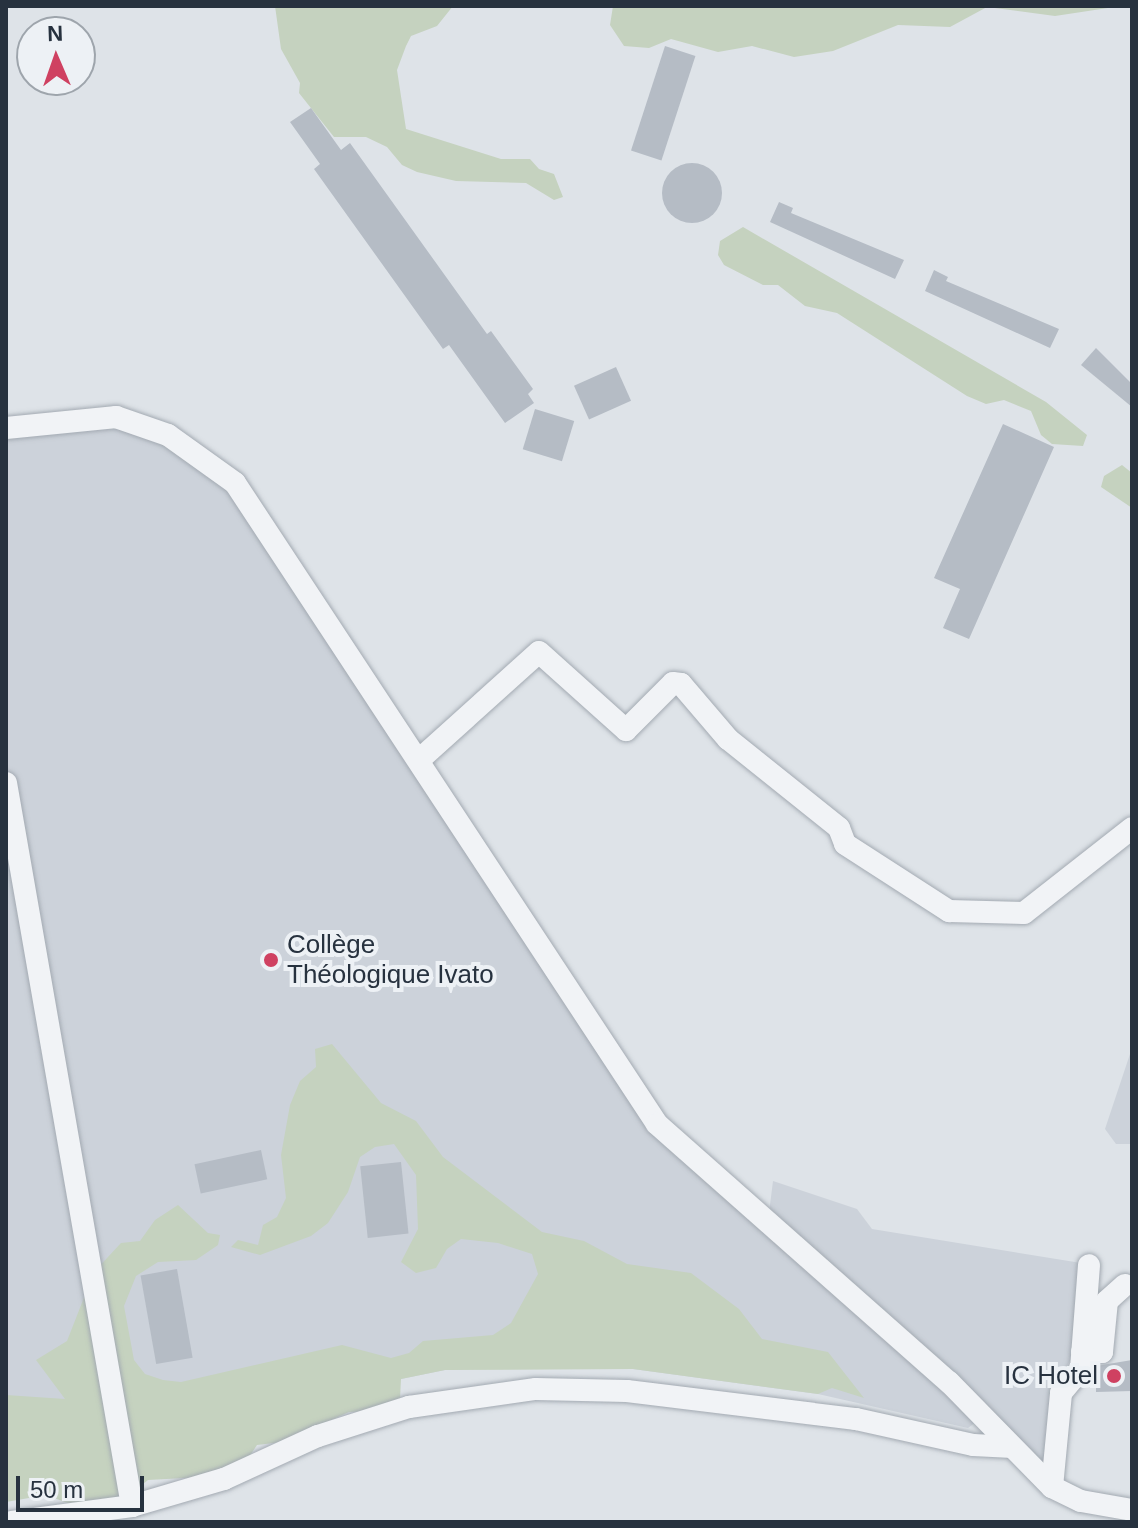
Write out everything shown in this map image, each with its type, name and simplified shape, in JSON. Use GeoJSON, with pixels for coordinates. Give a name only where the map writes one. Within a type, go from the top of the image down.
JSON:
{"type":"FeatureCollection","features":[{"type":"Feature","properties":{"kind":"street"},"geometry":{"type":"LineString","coordinates":[[6,428],[116,417],[168,435],[235,483],[657,1124],[949,1382],[1008,1447],[1052,1487],[1081,1501],[1132,1510]]}},
{"type":"Feature","properties":{"kind":"street"},"geometry":{"type":"LineString","coordinates":[[419,760],[539,652],[626,730],[673,683],[681,684],[728,739],[839,828],[845,844],[949,911],[1024,913],[1132,828]]}},
{"type":"Feature","properties":{"kind":"street"},"geometry":{"type":"LineString","coordinates":[[6,783],[132,1506]]}},
{"type":"Feature","properties":{"kind":"street"},"geometry":{"type":"LineString","coordinates":[[1052,1487],[1061,1393],[1081,1369],[1089,1265]]}},
{"type":"Feature","properties":{"kind":"street"},"geometry":{"type":"LineString","coordinates":[[1082,1352],[1102,1352],[1107,1301],[1125,1285]]}},
{"type":"Feature","properties":{"kind":"street"},"geometry":{"type":"LineString","coordinates":[[12,1522],[132,1506],[224,1479],[318,1436],[409,1407],[536,1389],[627,1391],[856,1419],[973,1445],[1008,1447]]}},
{"type":"Feature","properties":{"kind":"shaded area","name":"Collège Théologique Ivato"},"geometry":{"type":"Polygon","coordinates":[[[114,426],[162,442],[226,484],[623,1092],[769,1213],[773,1181],[857,1209],[872,1229],[1081,1263],[1073,1356],[1052,1390],[1045,1459],[1038,1463],[976,1422],[968,1428],[818,1394],[633,1369],[527,1367],[445,1370],[401,1379],[6,1479],[6,439],[65,427],[114,426]]]}},
{"type":"Feature","properties":{"kind":"shaded area"},"geometry":{"type":"Polygon","coordinates":[[[1130,1054],[1132,1144],[1116,1144],[1105,1129],[1130,1054]]]}},
{"type":"Feature","properties":{"kind":"green space"},"geometry":{"type":"Polygon","coordinates":[[[275,6],[453,6],[437,26],[411,36],[406,46],[397,70],[406,129],[501,159],[530,159],[539,169],[554,174],[563,197],[554,200],[526,183],[456,181],[417,172],[402,165],[387,147],[366,137],[334,137],[299,93],[300,83],[281,49],[275,6]]]}},
{"type":"Feature","properties":{"kind":"green space"},"geometry":{"type":"Polygon","coordinates":[[[613,6],[1121,6],[1055,16],[987,7],[950,27],[898,25],[833,51],[794,57],[752,46],[718,52],[671,39],[649,48],[624,46],[610,25],[613,6]]]}},
{"type":"Feature","properties":{"kind":"green space"},"geometry":{"type":"Polygon","coordinates":[[[743,227],[1046,402],[1087,435],[1083,446],[1052,444],[1041,435],[1031,411],[1004,400],[986,404],[967,396],[837,313],[805,306],[778,285],[763,285],[724,265],[718,255],[720,241],[743,227]]]}},
{"type":"Feature","properties":{"kind":"green space"},"geometry":{"type":"Polygon","coordinates":[[[1122,465],[1132,473],[1132,508],[1101,487],[1104,476],[1122,465]]]}},
{"type":"Feature","properties":{"kind":"green space"},"geometry":{"type":"Polygon","coordinates":[[[332,1044],[381,1103],[416,1121],[443,1157],[542,1232],[584,1241],[627,1264],[691,1273],[739,1309],[762,1339],[828,1352],[864,1398],[832,1388],[818,1394],[633,1369],[445,1370],[401,1379],[400,1399],[376,1411],[349,1412],[282,1442],[257,1445],[247,1460],[203,1477],[148,1480],[117,1505],[73,1505],[46,1495],[6,1502],[6,1395],[65,1399],[36,1360],[67,1341],[94,1272],[121,1243],[140,1241],[155,1220],[178,1205],[208,1233],[220,1235],[218,1245],[196,1260],[158,1262],[136,1276],[124,1306],[134,1360],[145,1374],[181,1382],[342,1345],[391,1358],[409,1353],[423,1341],[493,1335],[511,1323],[538,1274],[532,1254],[498,1243],[461,1239],[447,1249],[436,1268],[416,1273],[401,1262],[418,1229],[416,1175],[394,1144],[375,1147],[360,1157],[348,1192],[328,1223],[311,1236],[260,1255],[231,1247],[238,1240],[258,1245],[263,1225],[277,1217],[286,1198],[281,1155],[290,1105],[300,1081],[316,1067],[315,1049],[332,1044]]]}},
{"type":"Feature","properties":{"kind":"building"},"geometry":{"type":"Polygon","coordinates":[[[665,46],[695,56],[661,161],[631,151],[665,46]]]}},
{"type":"Feature","properties":{"kind":"building"},"geometry":{"type":"Polygon","coordinates":[[[311,108],[341,150],[350,143],[487,334],[491,331],[533,389],[528,394],[534,403],[505,423],[449,345],[443,349],[314,169],[320,164],[290,122],[311,108]]]}},
{"type":"Feature","properties":{"kind":"building"},"geometry":{"type":"Polygon","coordinates":[[[692,163],[713,172],[722,193],[713,214],[692,223],[671,214],[662,193],[671,172],[692,163]]]}},
{"type":"Feature","properties":{"kind":"building"},"geometry":{"type":"Polygon","coordinates":[[[779,202],[793,208],[791,213],[904,260],[895,279],[770,222],[779,202]]]}},
{"type":"Feature","properties":{"kind":"building"},"geometry":{"type":"Polygon","coordinates":[[[934,270],[948,277],[946,281],[1059,329],[1050,348],[925,291],[934,270]]]}},
{"type":"Feature","properties":{"kind":"building"},"geometry":{"type":"Polygon","coordinates":[[[1096,348],[1132,384],[1132,407],[1081,365],[1096,348]]]}},
{"type":"Feature","properties":{"kind":"building"},"geometry":{"type":"Polygon","coordinates":[[[616,367],[631,401],[589,420],[574,386],[616,367]]]}},
{"type":"Feature","properties":{"kind":"building"},"geometry":{"type":"Polygon","coordinates":[[[535,409],[574,421],[562,461],[523,449],[535,409]]]}},
{"type":"Feature","properties":{"kind":"building"},"geometry":{"type":"Polygon","coordinates":[[[1003,424],[1054,447],[969,639],[943,628],[960,589],[934,578],[1003,424]]]}},
{"type":"Feature","properties":{"kind":"building"},"geometry":{"type":"Polygon","coordinates":[[[261,1150],[267,1179],[201,1193],[194,1164],[261,1150]]]}},
{"type":"Feature","properties":{"kind":"building"},"geometry":{"type":"Polygon","coordinates":[[[401,1162],[409,1234],[368,1238],[360,1166],[401,1162]]]}},
{"type":"Feature","properties":{"kind":"building"},"geometry":{"type":"Polygon","coordinates":[[[177,1269],[193,1358],[156,1364],[141,1275],[177,1269]]]}},
{"type":"Feature","properties":{"kind":"building","name":"IC Hotel"},"geometry":{"type":"Polygon","coordinates":[[[1132,1360],[1132,1391],[1096,1392],[1096,1366],[1132,1360]]]}},
{"type":"Feature","properties":{"kind":"place","name":"Collège Théologique Ivato"},"geometry":{"type":"Point","coordinates":[271,960]}},
{"type":"Feature","properties":{"kind":"place","name":"IC Hotel"},"geometry":{"type":"Point","coordinates":[1114,1376]}}]}
